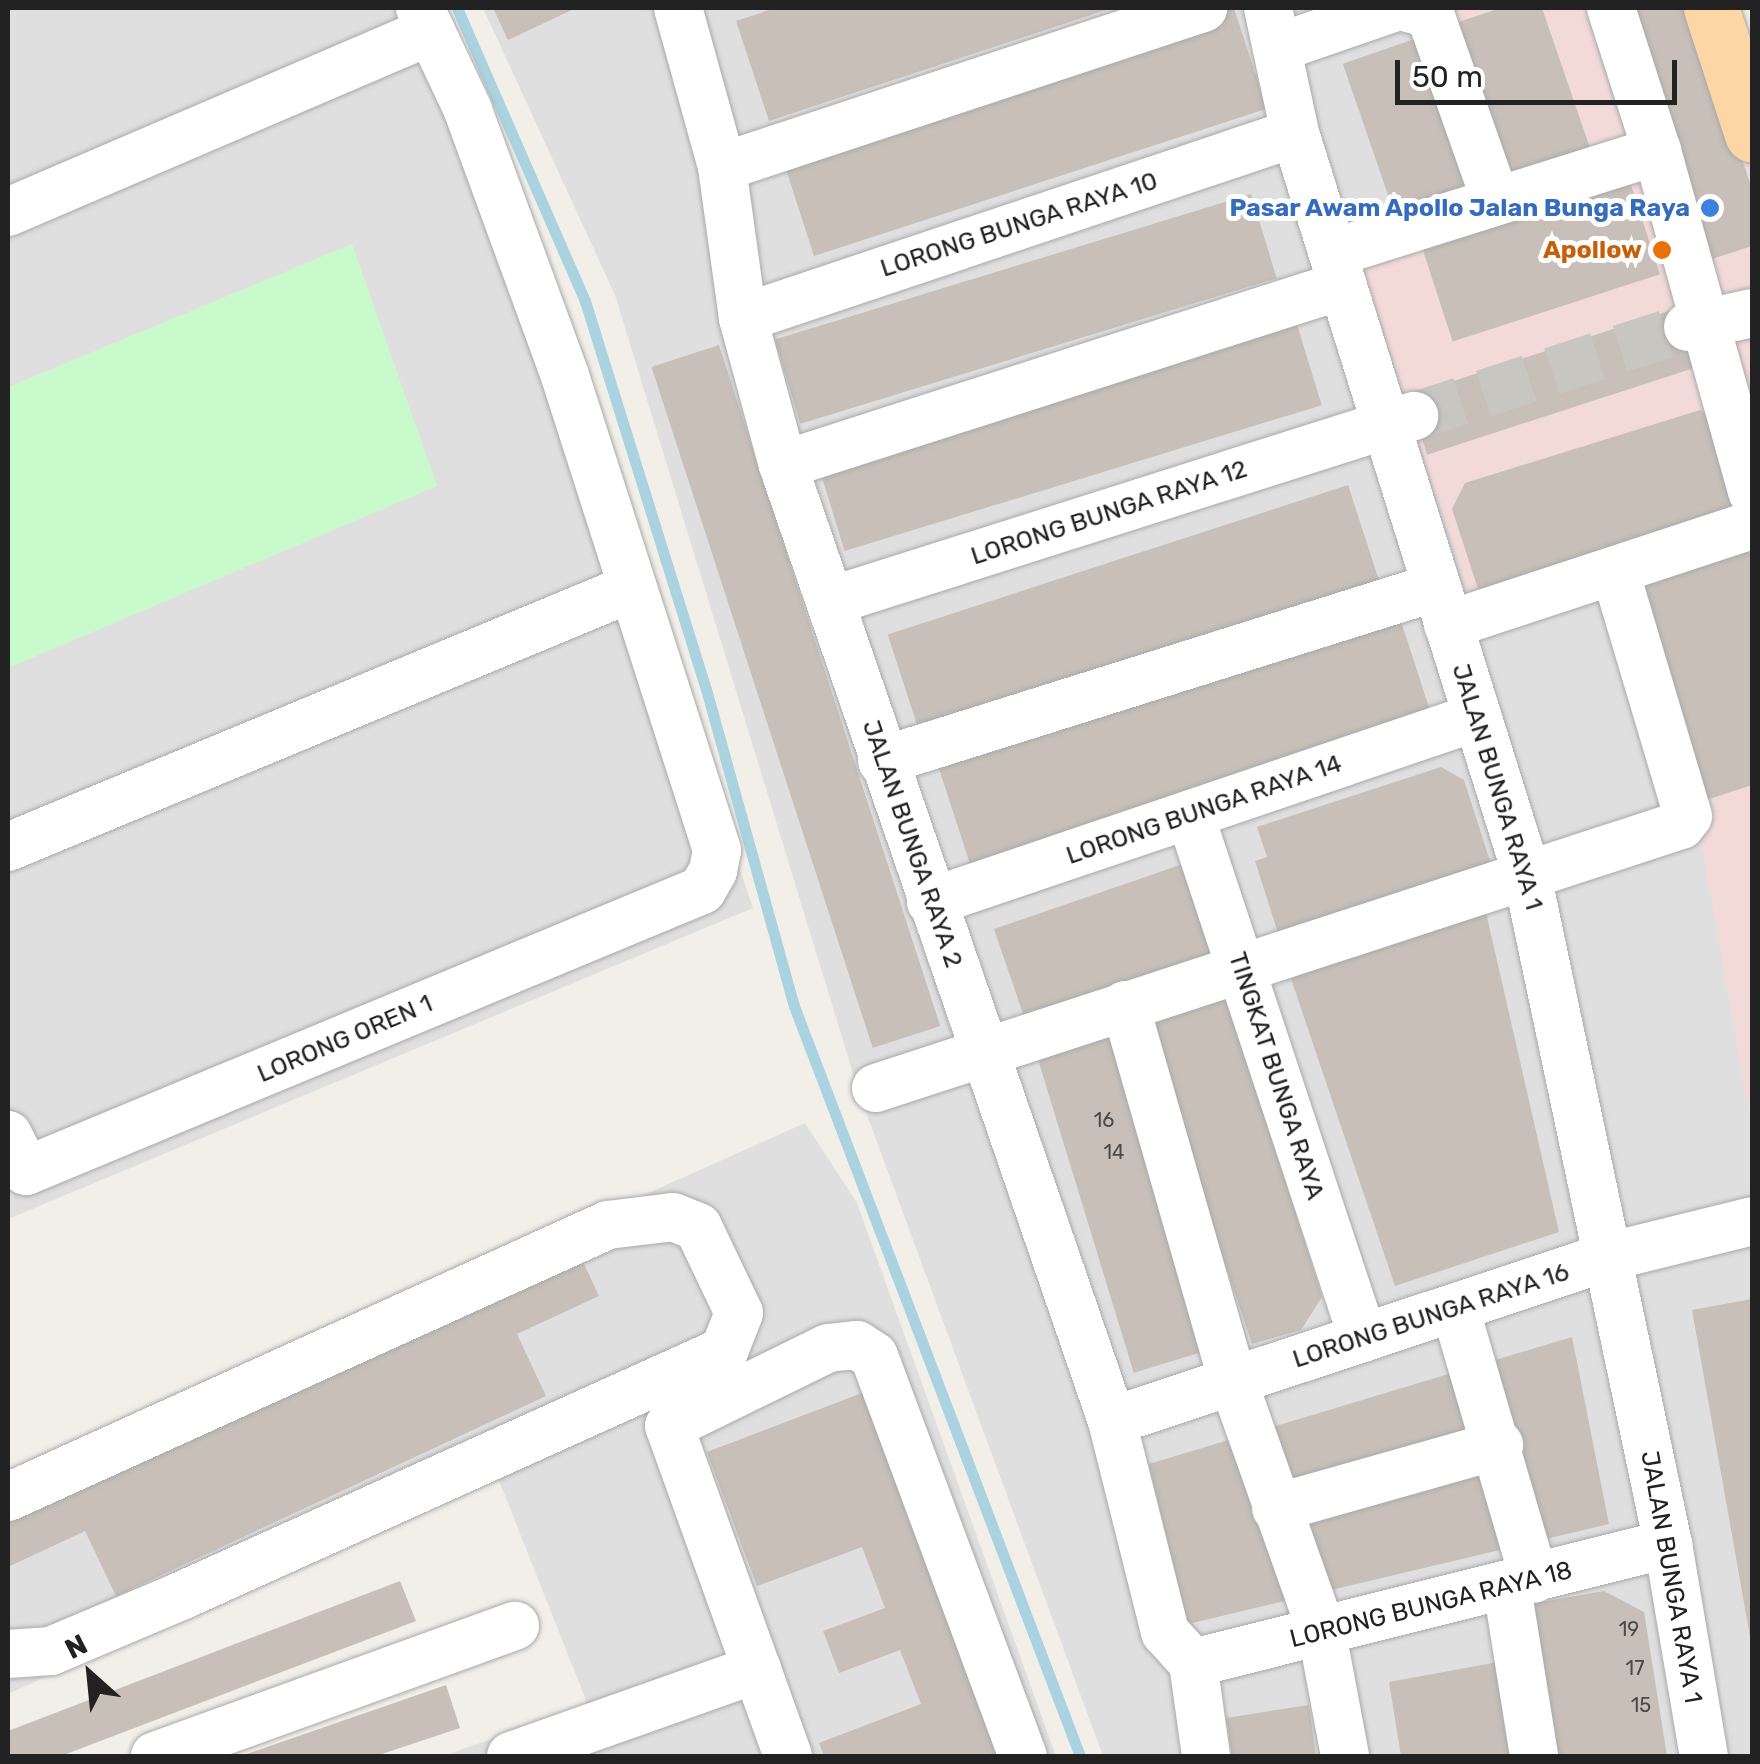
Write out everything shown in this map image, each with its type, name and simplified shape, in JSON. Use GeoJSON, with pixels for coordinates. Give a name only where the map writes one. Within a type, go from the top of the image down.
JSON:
{"type":"FeatureCollection","features":[{"type":"Feature","properties":{"kind":"main road"},"geometry":{"type":"LineString","coordinates":[[1711,8],[1752,134]]}},
{"type":"Feature","properties":{"kind":"street"},"geometry":{"type":"LineString","coordinates":[[722,167],[1203,8]]}},
{"type":"Feature","properties":{"kind":"street"},"geometry":{"type":"LineString","coordinates":[[1272,28],[1393,8]]}},
{"type":"Feature","properties":{"kind":"street"},"geometry":{"type":"LineString","coordinates":[[1408,8],[1430,14],[1496,201]]}},
{"type":"Feature","properties":{"kind":"street"},"geometry":{"type":"LineString","coordinates":[[1611,8],[1716,321],[1752,492]]}},
{"type":"Feature","properties":{"kind":"street","name":"JALAN BUNGA RAYA 2"},"geometry":{"type":"LineString","coordinates":[[684,9],[722,167],[742,318],[783,466],[1112,1421],[1165,1632],[1193,1663]]}},
{"type":"Feature","properties":{"kind":"street"},"geometry":{"type":"LineString","coordinates":[[8,212],[426,19],[468,110],[564,373],[629,590],[8,847]]}},
{"type":"Feature","properties":{"kind":"street","name":"JALAN BUNGA RAYA 1"},"geometry":{"type":"LineString","coordinates":[[1272,28],[1296,133],[1338,269],[1400,420],[1442,606],[1528,875],[1668,1544],[1704,1756]]}},
{"type":"Feature","properties":{"kind":"street","name":"LORONG BUNGA RAYA 10"},"geometry":{"type":"LineString","coordinates":[[742,318],[1296,133]]}},
{"type":"Feature","properties":{"kind":"street"},"geometry":{"type":"LineString","coordinates":[[783,466],[1338,269],[1496,201],[1656,151]]}},
{"type":"Feature","properties":{"kind":"street","name":"LORONG BUNGA RAYA 12"},"geometry":{"type":"LineString","coordinates":[[831,600],[1400,420]]}},
{"type":"Feature","properties":{"kind":"street"},"geometry":{"type":"LineString","coordinates":[[882,761],[1442,606],[1615,571],[1752,525]]}},
{"type":"Feature","properties":{"kind":"street"},"geometry":{"type":"LineString","coordinates":[[876,1088],[1680,825],[1688,816],[1615,571]]}},
{"type":"Feature","properties":{"kind":"street","name":"LORONG OREN 1"},"geometry":{"type":"LineString","coordinates":[[14,1162],[702,890],[717,850],[629,590]]}},
{"type":"Feature","properties":{"kind":"street","name":"LORONG BUNGA RAYA 14"},"geometry":{"type":"LineString","coordinates":[[931,902],[1478,718]]}},
{"type":"Feature","properties":{"kind":"street","name":"TINGKAT BUNGA RAYA"},"geometry":{"type":"LineString","coordinates":[[1190,815],[1364,1338]]}},
{"type":"Feature","properties":{"kind":"street"},"geometry":{"type":"LineString","coordinates":[[1124,1005],[1233,1381],[1322,1633],[1345,1756]]}},
{"type":"Feature","properties":{"kind":"street"},"geometry":{"type":"LineString","coordinates":[[8,1498],[608,1226],[673,1217],[698,1227],[739,1313],[724,1351],[165,1603],[51,1650],[11,1643]]}},
{"type":"Feature","properties":{"kind":"street","name":"LORONG BUNGA RAYA 16"},"geometry":{"type":"LineString","coordinates":[[1112,1421],[1607,1258],[1752,1221]]}},
{"type":"Feature","properties":{"kind":"street"},"geometry":{"type":"LineString","coordinates":[[1455,1308],[1499,1446],[1520,1583],[1534,1756]]}},
{"type":"Feature","properties":{"kind":"street"},"geometry":{"type":"LineString","coordinates":[[788,1756],[670,1426],[828,1348],[857,1345],[874,1356],[1022,1756]]}},
{"type":"Feature","properties":{"kind":"street"},"geometry":{"type":"LineString","coordinates":[[1276,1508],[1499,1446]]}},
{"type":"Feature","properties":{"kind":"street","name":"LORONG BUNGA RAYA 18"},"geometry":{"type":"LineString","coordinates":[[1193,1663],[1668,1544]]}},
{"type":"Feature","properties":{"kind":"street"},"geometry":{"type":"LineString","coordinates":[[155,1756],[515,1626]]}},
{"type":"Feature","properties":{"kind":"street"},"geometry":{"type":"LineString","coordinates":[[1193,1663],[1206,1756]]}},
{"type":"Feature","properties":{"kind":"street"},"geometry":{"type":"LineString","coordinates":[[510,1756],[757,1669]]}},
{"type":"Feature","properties":{"kind":"shaded area"},"geometry":{"type":"Polygon","coordinates":[[[8,8],[447,8],[476,75],[753,908],[8,1219],[8,8]]]}},
{"type":"Feature","properties":{"kind":"shaded area"},"geometry":{"type":"Polygon","coordinates":[[[483,8],[1604,8],[1656,294],[1397,371],[1752,458],[1752,1756],[1103,1756],[860,1096],[615,295],[483,8]]]}},
{"type":"Feature","properties":{"kind":"shaded area"},"geometry":{"type":"Polygon","coordinates":[[[1442,8],[1704,8],[1752,158],[1752,1130],[1700,835],[1620,585],[1482,633],[1359,261],[1517,208],[1442,8]]]}},
{"type":"Feature","properties":{"kind":"shaded area"},"geometry":{"type":"Polygon","coordinates":[[[805,1123],[857,1203],[1056,1756],[443,1756],[588,1705],[496,1473],[8,1694],[8,1479],[805,1123]]]}},
{"type":"Feature","properties":{"kind":"green space"},"geometry":{"type":"Polygon","coordinates":[[[352,244],[437,486],[8,668],[8,387],[352,244]]]}},
{"type":"Feature","properties":{"kind":"building"},"geometry":{"type":"Polygon","coordinates":[[[493,8],[576,8],[508,40],[493,8]]]}},
{"type":"Feature","properties":{"kind":"building"},"geometry":{"type":"Polygon","coordinates":[[[775,8],[1112,8],[769,121],[736,21],[775,8]]]}},
{"type":"Feature","properties":{"kind":"building"},"geometry":{"type":"Polygon","coordinates":[[[1234,8],[1267,109],[814,256],[781,155],[1234,8]]]}},
{"type":"Feature","properties":{"kind":"building"},"geometry":{"type":"Polygon","coordinates":[[[1501,8],[1542,8],[1590,148],[1507,176],[1455,23],[1501,8]]]}},
{"type":"Feature","properties":{"kind":"building"},"geometry":{"type":"Polygon","coordinates":[[[1625,8],[1692,8],[1752,189],[1752,246],[1712,259],[1625,8]]]}},
{"type":"Feature","properties":{"kind":"building"},"geometry":{"type":"Polygon","coordinates":[[[1426,35],[1479,188],[1396,217],[1343,64],[1426,35]]]}},
{"type":"Feature","properties":{"kind":"building"},"geometry":{"type":"Polygon","coordinates":[[[1630,182],[1660,274],[1453,342],[1423,249],[1630,182]]]}},
{"type":"Feature","properties":{"kind":"building"},"geometry":{"type":"Polygon","coordinates":[[[1251,194],[1277,278],[800,424],[775,340],[1251,194]]]}},
{"type":"Feature","properties":{"kind":"building"},"geometry":{"type":"Polygon","coordinates":[[[1681,307],[1700,366],[1427,455],[1408,396],[1681,307]]]}},
{"type":"Feature","properties":{"kind":"building"},"geometry":{"type":"Polygon","coordinates":[[[1296,321],[1322,405],[845,551],[819,467],[1296,321]]]}},
{"type":"Feature","properties":{"kind":"building"},"geometry":{"type":"Polygon","coordinates":[[[719,345],[940,1026],[873,1048],[651,367],[719,345]]]}},
{"type":"Feature","properties":{"kind":"building"},"geometry":{"type":"Polygon","coordinates":[[[1700,410],[1722,423],[1750,515],[1480,595],[1452,509],[1465,483],[1700,410]]]}},
{"type":"Feature","properties":{"kind":"building"},"geometry":{"type":"Polygon","coordinates":[[[1348,485],[1381,588],[921,737],[888,635],[1348,485]]]}},
{"type":"Feature","properties":{"kind":"building"},"geometry":{"type":"Polygon","coordinates":[[[1752,538],[1752,785],[1694,804],[1627,582],[1752,538]]]}},
{"type":"Feature","properties":{"kind":"building"},"geometry":{"type":"Polygon","coordinates":[[[1399,615],[1432,718],[971,868],[938,765],[1399,615]]]}},
{"type":"Feature","properties":{"kind":"building"},"geometry":{"type":"Polygon","coordinates":[[[1441,767],[1464,780],[1491,864],[1278,933],[1255,861],[1267,857],[1257,827],[1441,767]]]}},
{"type":"Feature","properties":{"kind":"building"},"geometry":{"type":"Polygon","coordinates":[[[1183,864],[1215,956],[1025,1021],[994,929],[1183,864]]]}},
{"type":"Feature","properties":{"kind":"building"},"geometry":{"type":"Polygon","coordinates":[[[1485,908],[1559,1232],[1395,1286],[1287,967],[1485,908]]]}},
{"type":"Feature","properties":{"kind":"building"},"geometry":{"type":"Polygon","coordinates":[[[1228,999],[1322,1297],[1301,1330],[1252,1344],[1144,1022],[1228,999]]]}},
{"type":"Feature","properties":{"kind":"building"},"geometry":{"type":"Polygon","coordinates":[[[1122,1023],[1221,1346],[1134,1373],[1035,1050],[1122,1023]]]}},
{"type":"Feature","properties":{"kind":"building"},"geometry":{"type":"Polygon","coordinates":[[[578,1251],[599,1296],[517,1334],[546,1396],[116,1596],[85,1531],[8,1567],[8,1517],[578,1251]]]}},
{"type":"Feature","properties":{"kind":"building"},"geometry":{"type":"Polygon","coordinates":[[[1752,1299],[1752,1642],[1751,1642],[1692,1310],[1752,1299]]]}},
{"type":"Feature","properties":{"kind":"building"},"geometry":{"type":"Polygon","coordinates":[[[1572,1337],[1609,1524],[1188,1624],[1149,1464],[1572,1337]]]}},
{"type":"Feature","properties":{"kind":"building"},"geometry":{"type":"Polygon","coordinates":[[[870,1390],[1008,1756],[824,1756],[819,1743],[921,1704],[900,1650],[839,1673],[823,1631],[885,1608],[862,1547],[757,1586],[707,1452],[870,1390]]]}},
{"type":"Feature","properties":{"kind":"building"},"geometry":{"type":"Polygon","coordinates":[[[400,1581],[416,1621],[61,1756],[8,1756],[8,1731],[400,1581]]]}},
{"type":"Feature","properties":{"kind":"building"},"geometry":{"type":"Polygon","coordinates":[[[1604,1591],[1644,1612],[1667,1756],[1544,1756],[1518,1606],[1604,1591]]]}},
{"type":"Feature","properties":{"kind":"building"},"geometry":{"type":"Polygon","coordinates":[[[1509,1660],[1523,1756],[1401,1756],[1389,1682],[1509,1660]]]}},
{"type":"Feature","properties":{"kind":"building"},"geometry":{"type":"Polygon","coordinates":[[[446,1685],[460,1728],[376,1756],[241,1756],[446,1685]]]}},
{"type":"Feature","properties":{"kind":"building"},"geometry":{"type":"Polygon","coordinates":[[[1309,1705],[1316,1756],[1232,1756],[1226,1718],[1309,1705]]]}},
{"type":"Feature","properties":{"kind":"waterway"},"geometry":{"type":"LineString","coordinates":[[457,8],[585,301],[706,689],[794,1006],[1080,1756]]}},
{"type":"Feature","properties":{"kind":"tunnel"},"geometry":{"type":"LineString","coordinates":[[1415,416],[1688,327]]}},
{"type":"Feature","properties":{"kind":"place","name":"Pasar Awam Apollo Jalan Bunga Raya"},"geometry":{"type":"Point","coordinates":[1710,208]}},
{"type":"Feature","properties":{"kind":"place","name":"Apollow"},"geometry":{"type":"Point","coordinates":[1662,250]}}]}
